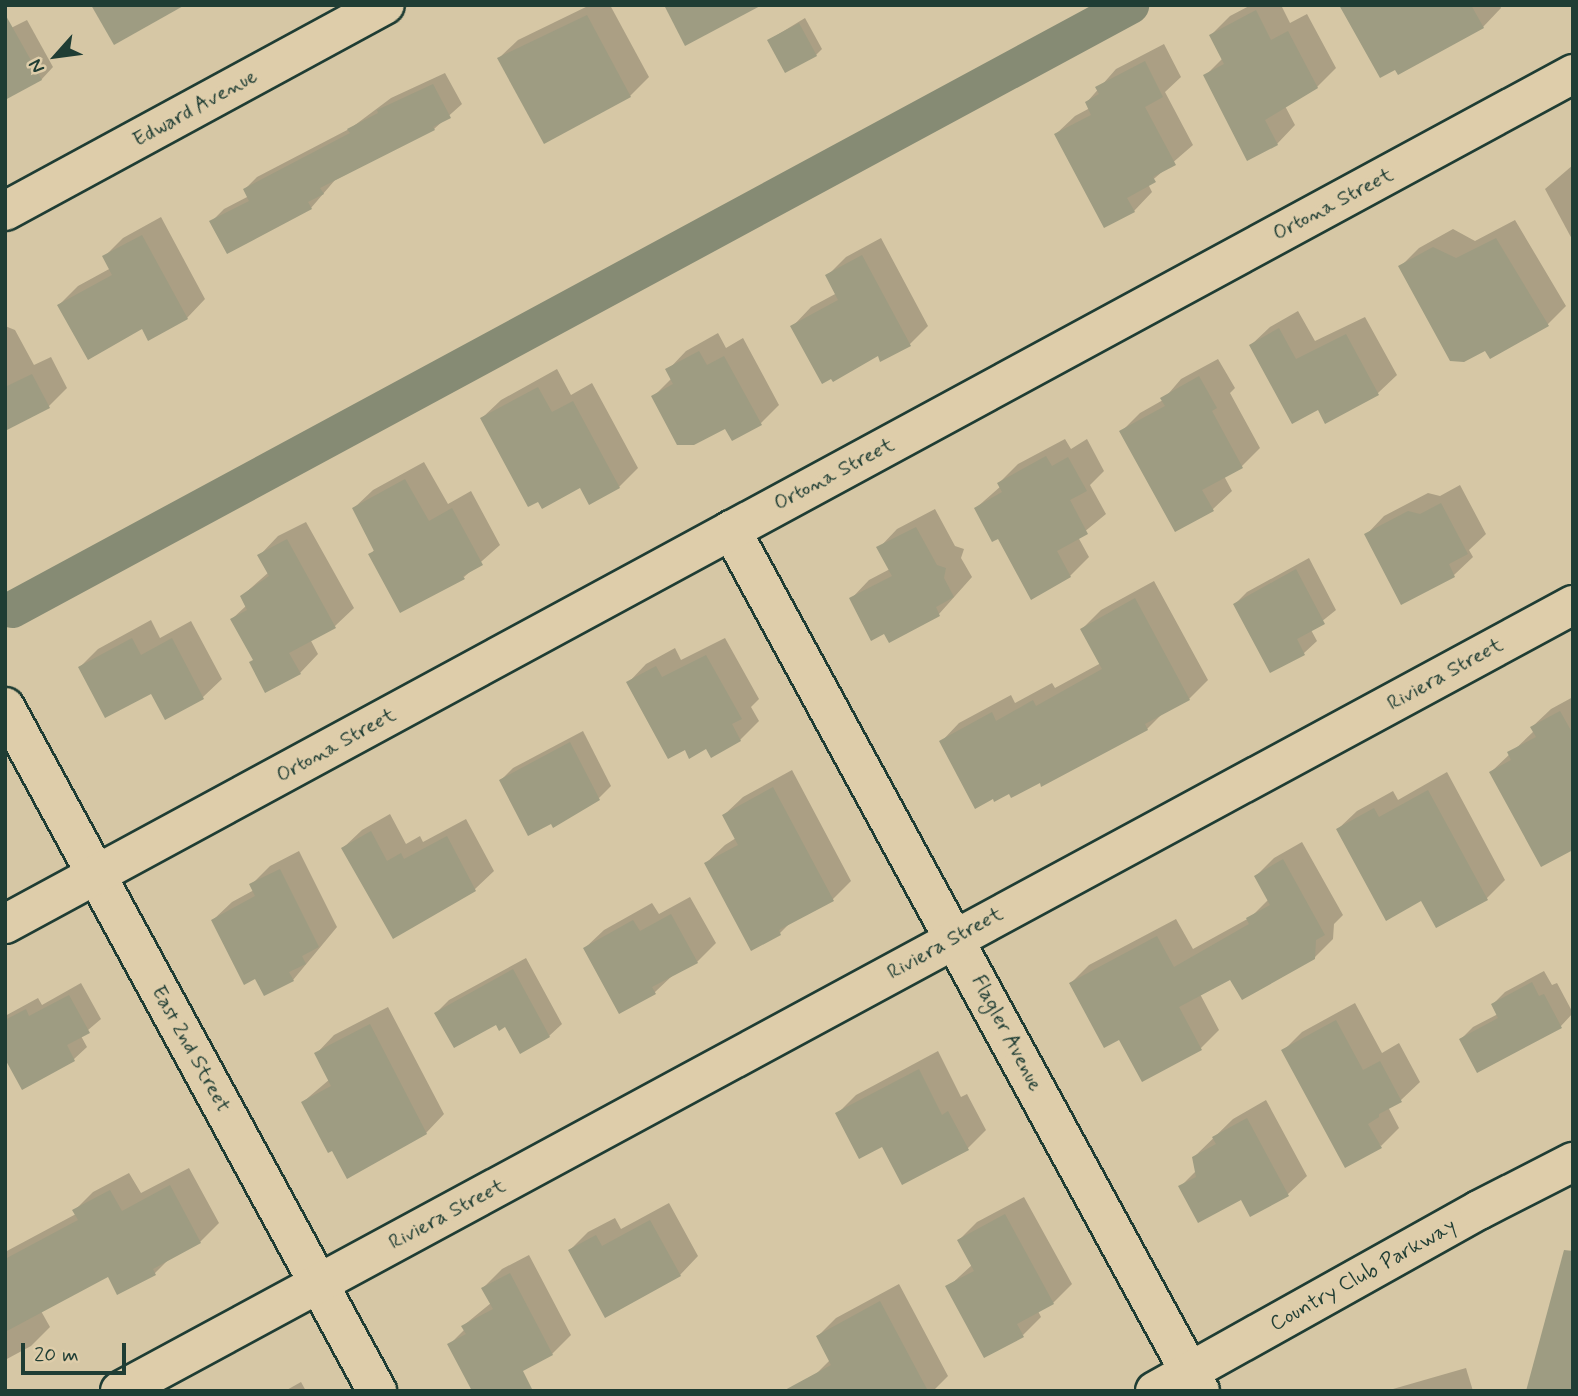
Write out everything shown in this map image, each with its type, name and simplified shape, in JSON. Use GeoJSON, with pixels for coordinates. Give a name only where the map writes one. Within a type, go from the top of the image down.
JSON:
{"type":"FeatureCollection","features":[{"type":"Feature","properties":{"kind":"street","name":"Edward Avenue"},"geometry":{"type":"LineString","coordinates":[[5,211],[385,5]]}},
{"type":"Feature","properties":{"kind":"street","name":"Ortona Street"},"geometry":{"type":"LineString","coordinates":[[5,924],[1573,74]]}},
{"type":"Feature","properties":{"kind":"street","name":"Flagler Avenue"},"geometry":{"type":"LineString","coordinates":[[731,530],[1195,1381]]}},
{"type":"Feature","properties":{"kind":"street","name":"Riviera Street"},"geometry":{"type":"LineString","coordinates":[[120,1391],[1573,605]]}},
{"type":"Feature","properties":{"kind":"street","name":"East 2nd Street"},"geometry":{"type":"LineString","coordinates":[[5,706],[377,1391]]}},
{"type":"Feature","properties":{"kind":"street","name":"Country Club Parkway"},"geometry":{"type":"LineString","coordinates":[[1156,1391],[1195,1381],[1479,1210],[1573,1163]]}},
{"type":"Feature","properties":{"kind":"building"},"geometry":{"type":"Polygon","coordinates":[[[91,5],[185,5],[114,45],[91,5]]]}},
{"type":"Feature","properties":{"kind":"building"},"geometry":{"type":"Polygon","coordinates":[[[664,5],[762,5],[685,46],[664,5]]]}},
{"type":"Feature","properties":{"kind":"building"},"geometry":{"type":"Polygon","coordinates":[[[1339,5],[1471,5],[1484,28],[1398,75],[1395,70],[1380,78],[1339,5]]]}},
{"type":"Feature","properties":{"kind":"building"},"geometry":{"type":"Polygon","coordinates":[[[1256,10],[1271,40],[1288,31],[1318,88],[1265,120],[1278,145],[1247,161],[1203,75],[1224,64],[1209,35],[1256,10]]]}},
{"type":"Feature","properties":{"kind":"building"},"geometry":{"type":"Polygon","coordinates":[[[5,14],[42,80],[5,100],[5,14]]]}},
{"type":"Feature","properties":{"kind":"building"},"geometry":{"type":"Polygon","coordinates":[[[587,15],[631,97],[544,144],[497,58],[587,15]]]}},
{"type":"Feature","properties":{"kind":"building"},"geometry":{"type":"Polygon","coordinates":[[[799,23],[817,56],[785,73],[767,40],[799,23]]]}},
{"type":"Feature","properties":{"kind":"building"},"geometry":{"type":"Polygon","coordinates":[[[1145,61],[1163,97],[1145,107],[1176,165],[1153,177],[1156,182],[1127,198],[1135,212],[1104,228],[1054,134],[1091,115],[1085,102],[1099,94],[1095,87],[1145,61]]]}},
{"type":"Feature","properties":{"kind":"building"},"geometry":{"type":"Polygon","coordinates":[[[433,84],[451,118],[433,127],[435,130],[320,188],[324,194],[308,202],[312,209],[227,254],[209,221],[249,201],[243,189],[350,133],[347,129],[378,113],[377,110],[433,84]]]}},
{"type":"Feature","properties":{"kind":"building"},"geometry":{"type":"Polygon","coordinates":[[[142,235],[188,319],[148,341],[142,329],[88,360],[57,305],[112,275],[102,256],[142,235]]]}},
{"type":"Feature","properties":{"kind":"building"},"geometry":{"type":"Polygon","coordinates":[[[1496,238],[1549,326],[1490,359],[1485,351],[1464,362],[1450,361],[1398,266],[1433,247],[1456,258],[1496,238]]]}},
{"type":"Feature","properties":{"kind":"building"},"geometry":{"type":"Polygon","coordinates":[[[862,255],[911,346],[880,362],[878,356],[833,382],[831,379],[822,384],[790,326],[838,300],[825,275],[862,255]]]}},
{"type":"Feature","properties":{"kind":"building"},"geometry":{"type":"Polygon","coordinates":[[[1279,328],[1296,359],[1346,334],[1379,395],[1325,424],[1318,410],[1292,424],[1249,345],[1279,328]]]}},
{"type":"Feature","properties":{"kind":"building"},"geometry":{"type":"Polygon","coordinates":[[[699,351],[707,365],[724,356],[762,425],[732,441],[725,429],[694,445],[677,445],[651,396],[673,384],[665,369],[699,351]]]}},
{"type":"Feature","properties":{"kind":"building"},"geometry":{"type":"Polygon","coordinates":[[[32,374],[50,408],[5,431],[5,387],[32,374]]]}},
{"type":"Feature","properties":{"kind":"building"},"geometry":{"type":"Polygon","coordinates":[[[1199,376],[1217,408],[1212,411],[1243,468],[1202,490],[1214,511],[1175,532],[1119,431],[1165,406],[1160,398],[1199,376]]]}},
{"type":"Feature","properties":{"kind":"building"},"geometry":{"type":"Polygon","coordinates":[[[538,387],[552,412],[573,401],[620,488],[589,505],[580,488],[542,509],[538,502],[528,507],[480,418],[538,387]]]}},
{"type":"Feature","properties":{"kind":"building"},"geometry":{"type":"Polygon","coordinates":[[[1046,456],[1052,466],[1068,457],[1087,491],[1070,500],[1088,534],[1057,551],[1071,577],[1031,600],[998,539],[992,542],[974,508],[1002,492],[997,483],[1046,456]]]}},
{"type":"Feature","properties":{"kind":"building"},"geometry":{"type":"Polygon","coordinates":[[[405,479],[429,521],[452,508],[483,565],[463,576],[465,579],[400,613],[368,554],[374,551],[352,508],[405,479]]]}},
{"type":"Feature","properties":{"kind":"building"},"geometry":{"type":"Polygon","coordinates":[[[1441,503],[1468,554],[1449,564],[1455,577],[1401,605],[1364,534],[1408,511],[1420,514],[1441,503]]]}},
{"type":"Feature","properties":{"kind":"building"},"geometry":{"type":"Polygon","coordinates":[[[916,527],[937,565],[946,568],[944,578],[954,597],[936,607],[940,616],[889,643],[884,634],[871,641],[849,598],[892,576],[876,547],[916,527]]]}},
{"type":"Feature","properties":{"kind":"building"},"geometry":{"type":"Polygon","coordinates":[[[287,539],[336,628],[289,653],[301,674],[265,693],[249,662],[253,660],[230,619],[247,610],[240,596],[269,576],[257,555],[287,539]]]}},
{"type":"Feature","properties":{"kind":"building"},"geometry":{"type":"Polygon","coordinates":[[[1296,569],[1325,624],[1297,639],[1305,655],[1270,673],[1233,604],[1296,569]]]}},
{"type":"Feature","properties":{"kind":"building"},"geometry":{"type":"Polygon","coordinates":[[[1135,598],[1190,700],[1145,724],[1148,730],[1041,787],[1040,783],[1011,798],[1009,794],[975,809],[939,741],[992,712],[996,721],[1033,700],[1036,706],[1102,669],[1080,629],[1135,598]]]}},
{"type":"Feature","properties":{"kind":"building"},"geometry":{"type":"Polygon","coordinates":[[[132,638],[141,655],[172,638],[204,699],[165,720],[151,694],[105,718],[78,667],[132,638]]]}},
{"type":"Feature","properties":{"kind":"building"},"geometry":{"type":"Polygon","coordinates":[[[706,655],[742,719],[732,724],[741,741],[711,758],[706,749],[689,759],[685,750],[668,759],[626,682],[656,666],[662,677],[706,655]]]}},
{"type":"Feature","properties":{"kind":"building"},"geometry":{"type":"Polygon","coordinates":[[[1560,711],[1573,734],[1573,850],[1541,867],[1489,772],[1511,760],[1507,752],[1536,737],[1530,727],[1560,711]]]}},
{"type":"Feature","properties":{"kind":"building"},"geometry":{"type":"Polygon","coordinates":[[[570,742],[600,800],[553,828],[551,824],[528,836],[499,780],[570,742]]]}},
{"type":"Feature","properties":{"kind":"building"},"geometry":{"type":"Polygon","coordinates":[[[773,787],[834,901],[779,930],[781,935],[751,951],[704,863],[738,845],[722,815],[773,787]]]}},
{"type":"Feature","properties":{"kind":"building"},"geometry":{"type":"Polygon","coordinates":[[[1428,790],[1488,900],[1436,928],[1421,901],[1386,921],[1336,829],[1374,808],[1379,817],[1428,790]]]}},
{"type":"Feature","properties":{"kind":"building"},"geometry":{"type":"Polygon","coordinates":[[[371,831],[387,861],[401,853],[404,859],[447,836],[476,891],[393,939],[341,848],[371,831]]]}},
{"type":"Feature","properties":{"kind":"building"},"geometry":{"type":"Polygon","coordinates":[[[1283,859],[1325,935],[1316,940],[1315,959],[1242,1000],[1230,980],[1179,1007],[1202,1050],[1142,1082],[1119,1040],[1104,1048],[1069,983],[1157,936],[1174,967],[1249,924],[1246,918],[1270,905],[1254,876],[1283,859]]]}},
{"type":"Feature","properties":{"kind":"building"},"geometry":{"type":"Polygon","coordinates":[[[280,869],[319,947],[302,956],[306,964],[289,972],[294,981],[264,996],[255,979],[244,985],[211,920],[255,896],[249,884],[280,869]]]}},
{"type":"Feature","properties":{"kind":"building"},"geometry":{"type":"Polygon","coordinates":[[[671,914],[698,963],[652,987],[656,994],[619,1014],[583,948],[633,920],[640,931],[671,914]]]}},
{"type":"Feature","properties":{"kind":"building"},"geometry":{"type":"Polygon","coordinates":[[[513,969],[550,1037],[520,1054],[505,1027],[499,1031],[496,1025],[454,1048],[434,1013],[513,969]]]}},
{"type":"Feature","properties":{"kind":"building"},"geometry":{"type":"Polygon","coordinates":[[[1532,982],[1539,996],[1544,994],[1562,1028],[1477,1073],[1459,1039],[1498,1018],[1491,1004],[1532,982]]]}},
{"type":"Feature","properties":{"kind":"building"},"geometry":{"type":"Polygon","coordinates":[[[69,995],[90,1033],[67,1045],[75,1061],[22,1090],[5,1059],[5,1020],[26,1009],[29,1016],[69,995]]]}},
{"type":"Feature","properties":{"kind":"building"},"geometry":{"type":"Polygon","coordinates":[[[1336,1020],[1363,1070],[1380,1061],[1402,1102],[1379,1114],[1379,1117],[1368,1124],[1382,1148],[1345,1168],[1281,1050],[1336,1020]]]}},
{"type":"Feature","properties":{"kind":"building"},"geometry":{"type":"Polygon","coordinates":[[[370,1024],[427,1134],[347,1179],[332,1151],[328,1153],[301,1102],[331,1086],[314,1053],[370,1024]]]}},
{"type":"Feature","properties":{"kind":"building"},"geometry":{"type":"Polygon","coordinates":[[[919,1069],[942,1115],[948,1111],[969,1150],[902,1185],[882,1147],[859,1159],[835,1113],[919,1069]]]}},
{"type":"Feature","properties":{"kind":"building"},"geometry":{"type":"Polygon","coordinates":[[[1247,1118],[1289,1196],[1250,1217],[1241,1200],[1198,1223],[1178,1186],[1196,1177],[1192,1157],[1216,1144],[1212,1137],[1247,1118]]]}},
{"type":"Feature","properties":{"kind":"building"},"geometry":{"type":"Polygon","coordinates":[[[170,1185],[201,1243],[153,1269],[156,1275],[117,1295],[108,1277],[5,1332],[5,1259],[78,1220],[72,1210],[110,1190],[122,1211],[170,1185]]]}},
{"type":"Feature","properties":{"kind":"building"},"geometry":{"type":"Polygon","coordinates":[[[1005,1214],[1054,1304],[1017,1324],[1024,1337],[984,1358],[945,1286],[974,1271],[957,1240],[1005,1214]]]}},
{"type":"Feature","properties":{"kind":"building"},"geometry":{"type":"Polygon","coordinates":[[[650,1220],[681,1276],[605,1318],[568,1250],[596,1235],[602,1246],[650,1220]]]}},
{"type":"Feature","properties":{"kind":"building"},"geometry":{"type":"Polygon","coordinates":[[[1564,1250],[1573,1251],[1573,1391],[1526,1391],[1564,1250]]]}},
{"type":"Feature","properties":{"kind":"building"},"geometry":{"type":"Polygon","coordinates":[[[510,1273],[553,1355],[523,1371],[533,1391],[472,1391],[447,1344],[466,1334],[461,1326],[493,1309],[481,1288],[510,1273]]]}},
{"type":"Feature","properties":{"kind":"building"},"geometry":{"type":"Polygon","coordinates":[[[880,1301],[928,1391],[783,1391],[831,1365],[816,1336],[880,1301]]]}},
{"type":"Feature","properties":{"kind":"waterway"},"geometry":{"type":"LineString","coordinates":[[12,609],[1130,5]]}}]}
